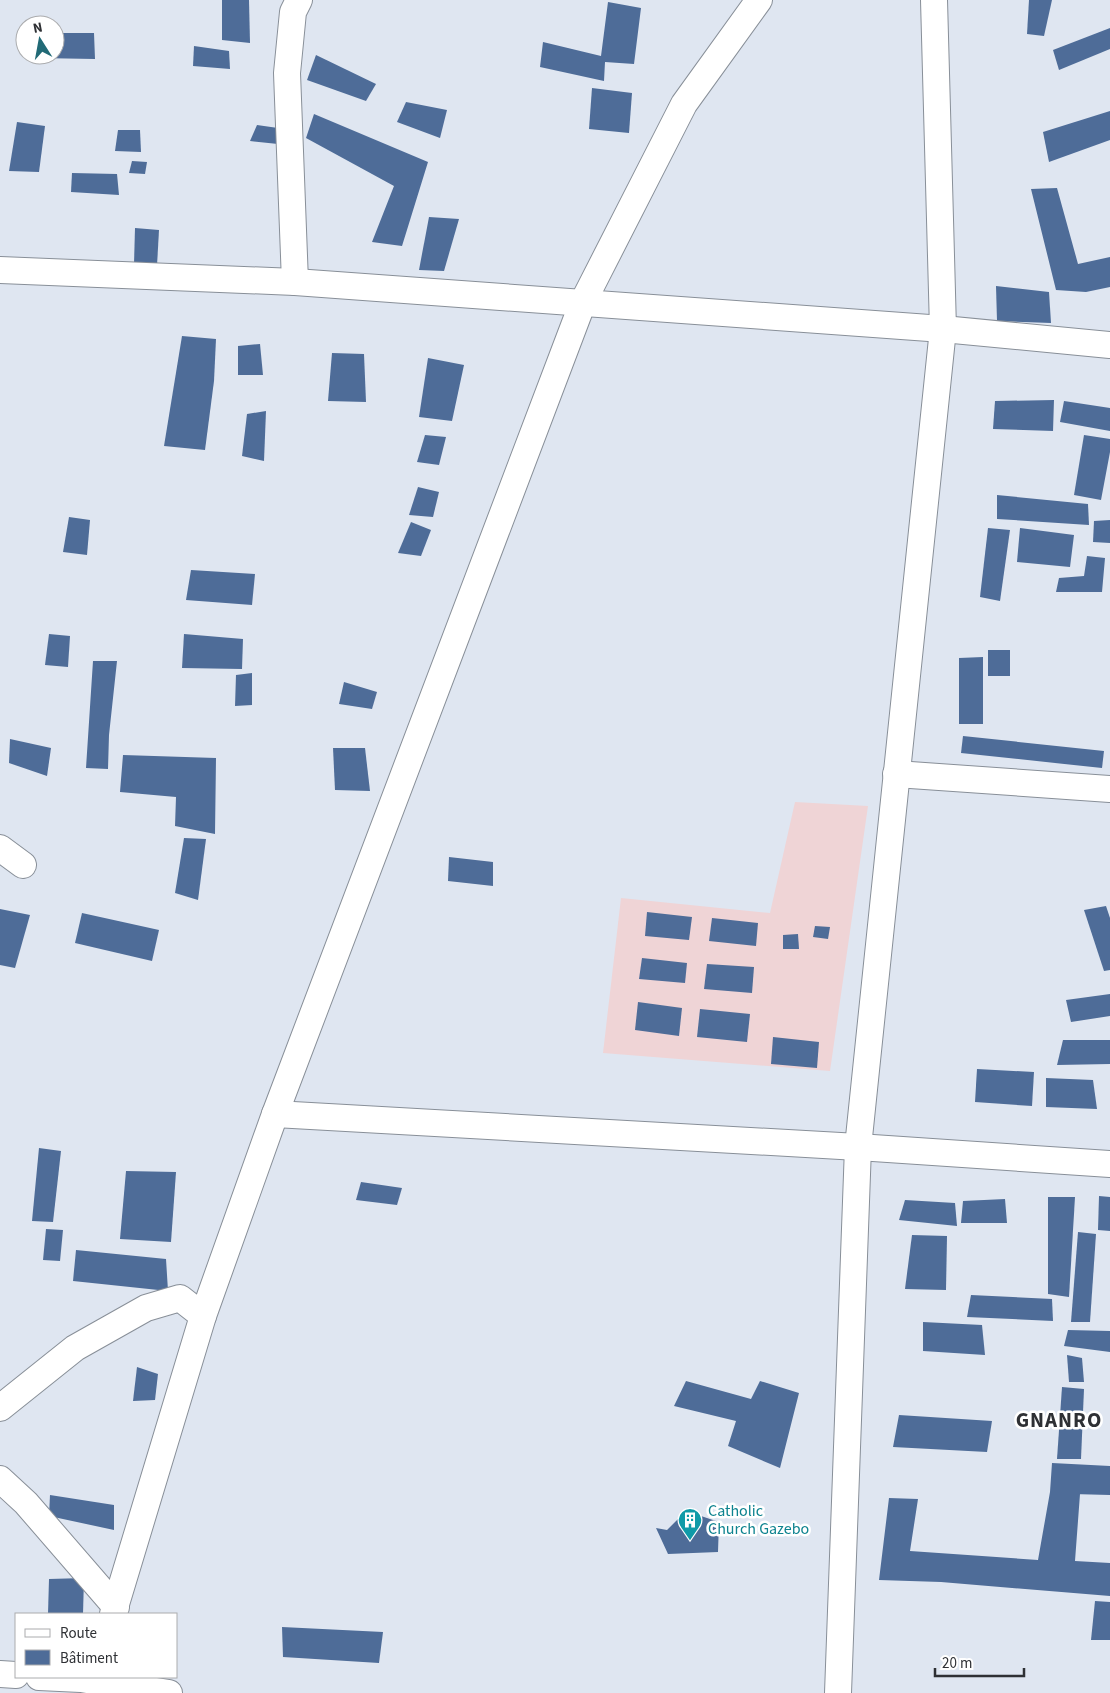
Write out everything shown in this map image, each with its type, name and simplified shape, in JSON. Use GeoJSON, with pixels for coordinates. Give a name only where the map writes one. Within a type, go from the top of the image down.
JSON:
{"type":"FeatureCollection","features":[{"type":"Feature","properties":{"kind":"street"},"geometry":{"type":"LineString","coordinates":[[295,282],[288,73],[293,12],[299,0]]}},
{"type":"Feature","properties":{"kind":"street"},"geometry":{"type":"LineString","coordinates":[[114,1611],[203,1316],[274,1114],[583,302],[684,104],[759,0]]}},
{"type":"Feature","properties":{"kind":"street"},"geometry":{"type":"LineString","coordinates":[[838,1693],[858,1147],[943,329],[934,0]]}},
{"type":"Feature","properties":{"kind":"street"},"geometry":{"type":"LineString","coordinates":[[0,270],[295,282],[943,329],[1110,345]]}},
{"type":"Feature","properties":{"kind":"street"},"geometry":{"type":"LineString","coordinates":[[896,774],[1110,789]]}},
{"type":"Feature","properties":{"kind":"street"},"geometry":{"type":"LineString","coordinates":[[0,848],[23,865]]}},
{"type":"Feature","properties":{"kind":"street"},"geometry":{"type":"LineString","coordinates":[[274,1114],[858,1147],[1110,1164]]}},
{"type":"Feature","properties":{"kind":"street"},"geometry":{"type":"LineString","coordinates":[[0,1408],[75,1348],[146,1308],[180,1298],[203,1316]]}},
{"type":"Feature","properties":{"kind":"street"},"geometry":{"type":"LineString","coordinates":[[0,1479],[26,1503],[114,1611]]}},
{"type":"Feature","properties":{"kind":"street"},"geometry":{"type":"LineString","coordinates":[[0,1674],[15,1675]]}},
{"type":"Feature","properties":{"kind":"street"},"geometry":{"type":"LineString","coordinates":[[46,1678],[168,1693]]}},
{"type":"Feature","properties":{"kind":"shaded area"},"geometry":{"type":"Polygon","coordinates":[[[795,802],[868,806],[830,1071],[603,1053],[621,898],[770,913],[795,802]]]}},
{"type":"Feature","properties":{"kind":"building"},"geometry":{"type":"Polygon","coordinates":[[[222,0],[249,0],[250,43],[222,40],[222,0]]]}},
{"type":"Feature","properties":{"kind":"building"},"geometry":{"type":"Polygon","coordinates":[[[1029,0],[1052,0],[1044,36],[1027,34],[1029,0]]]}},
{"type":"Feature","properties":{"kind":"building"},"geometry":{"type":"Polygon","coordinates":[[[608,2],[641,8],[634,64],[605,62],[604,81],[540,67],[543,42],[601,56],[608,2]]]}},
{"type":"Feature","properties":{"kind":"building"},"geometry":{"type":"Polygon","coordinates":[[[1110,28],[1110,49],[1059,70],[1053,50],[1110,28]]]}},
{"type":"Feature","properties":{"kind":"building"},"geometry":{"type":"Polygon","coordinates":[[[65,33],[94,33],[95,59],[65,58],[65,33]]]}},
{"type":"Feature","properties":{"kind":"building"},"geometry":{"type":"Polygon","coordinates":[[[194,46],[229,51],[230,69],[193,66],[194,46]]]}},
{"type":"Feature","properties":{"kind":"building"},"geometry":{"type":"Polygon","coordinates":[[[316,55],[376,84],[366,101],[307,80],[316,55]]]}},
{"type":"Feature","properties":{"kind":"building"},"geometry":{"type":"Polygon","coordinates":[[[592,88],[632,93],[629,133],[589,129],[592,88]]]}},
{"type":"Feature","properties":{"kind":"building"},"geometry":{"type":"Polygon","coordinates":[[[406,102],[447,110],[440,138],[397,122],[406,102]]]}},
{"type":"Feature","properties":{"kind":"building"},"geometry":{"type":"Polygon","coordinates":[[[1110,111],[1110,140],[1049,162],[1043,132],[1110,111]]]}},
{"type":"Feature","properties":{"kind":"building"},"geometry":{"type":"Polygon","coordinates":[[[314,114],[428,162],[402,246],[372,242],[394,186],[306,138],[314,114]]]}},
{"type":"Feature","properties":{"kind":"building"},"geometry":{"type":"Polygon","coordinates":[[[17,122],[45,126],[39,172],[9,171],[17,122]]]}},
{"type":"Feature","properties":{"kind":"building"},"geometry":{"type":"Polygon","coordinates":[[[257,125],[285,129],[278,144],[250,141],[257,125]]]}},
{"type":"Feature","properties":{"kind":"building"},"geometry":{"type":"Polygon","coordinates":[[[118,130],[140,130],[141,152],[115,151],[118,130]]]}},
{"type":"Feature","properties":{"kind":"building"},"geometry":{"type":"Polygon","coordinates":[[[132,161],[147,162],[145,174],[129,173],[132,161]]]}},
{"type":"Feature","properties":{"kind":"building"},"geometry":{"type":"Polygon","coordinates":[[[72,173],[117,174],[119,195],[71,192],[72,173]]]}},
{"type":"Feature","properties":{"kind":"building"},"geometry":{"type":"Polygon","coordinates":[[[1057,188],[1078,264],[1110,257],[1110,287],[1086,292],[1056,290],[1031,189],[1057,188]]]}},
{"type":"Feature","properties":{"kind":"building"},"geometry":{"type":"Polygon","coordinates":[[[429,217],[459,219],[444,271],[419,270],[429,217]]]}},
{"type":"Feature","properties":{"kind":"building"},"geometry":{"type":"Polygon","coordinates":[[[135,228],[159,230],[157,266],[134,264],[135,228]]]}},
{"type":"Feature","properties":{"kind":"building"},"geometry":{"type":"Polygon","coordinates":[[[996,286],[1049,292],[1051,323],[997,321],[996,286]]]}},
{"type":"Feature","properties":{"kind":"building"},"geometry":{"type":"Polygon","coordinates":[[[182,336],[216,339],[214,381],[205,450],[164,446],[182,336]]]}},
{"type":"Feature","properties":{"kind":"building"},"geometry":{"type":"Polygon","coordinates":[[[260,344],[263,375],[238,375],[238,346],[260,344]]]}},
{"type":"Feature","properties":{"kind":"building"},"geometry":{"type":"Polygon","coordinates":[[[332,353],[364,354],[366,402],[328,401],[332,353]]]}},
{"type":"Feature","properties":{"kind":"building"},"geometry":{"type":"Polygon","coordinates":[[[428,358],[464,365],[452,421],[419,417],[428,358]]]}},
{"type":"Feature","properties":{"kind":"building"},"geometry":{"type":"Polygon","coordinates":[[[1054,400],[1053,431],[993,429],[995,401],[1054,400]]]}},
{"type":"Feature","properties":{"kind":"building"},"geometry":{"type":"Polygon","coordinates":[[[1064,401],[1110,408],[1110,431],[1060,422],[1064,401]]]}},
{"type":"Feature","properties":{"kind":"building"},"geometry":{"type":"Polygon","coordinates":[[[266,411],[264,461],[242,456],[247,414],[266,411]]]}},
{"type":"Feature","properties":{"kind":"building"},"geometry":{"type":"Polygon","coordinates":[[[425,435],[446,437],[439,465],[417,462],[425,435]]]}},
{"type":"Feature","properties":{"kind":"building"},"geometry":{"type":"Polygon","coordinates":[[[1084,435],[1110,439],[1110,452],[1101,500],[1074,495],[1084,435]]]}},
{"type":"Feature","properties":{"kind":"building"},"geometry":{"type":"Polygon","coordinates":[[[418,487],[439,492],[433,517],[409,515],[418,487]]]}},
{"type":"Feature","properties":{"kind":"building"},"geometry":{"type":"Polygon","coordinates":[[[997,495],[1088,504],[1089,525],[997,519],[997,495]]]}},
{"type":"Feature","properties":{"kind":"building"},"geometry":{"type":"Polygon","coordinates":[[[69,517],[90,520],[87,555],[63,552],[69,517]]]}},
{"type":"Feature","properties":{"kind":"building"},"geometry":{"type":"Polygon","coordinates":[[[1110,520],[1110,543],[1093,542],[1094,521],[1110,520]]]}},
{"type":"Feature","properties":{"kind":"building"},"geometry":{"type":"Polygon","coordinates":[[[411,522],[431,530],[421,556],[398,553],[411,522]]]}},
{"type":"Feature","properties":{"kind":"building"},"geometry":{"type":"Polygon","coordinates":[[[988,528],[1010,530],[1000,601],[980,597],[988,528]]]}},
{"type":"Feature","properties":{"kind":"building"},"geometry":{"type":"Polygon","coordinates":[[[1020,528],[1074,535],[1070,567],[1017,562],[1020,528]]]}},
{"type":"Feature","properties":{"kind":"building"},"geometry":{"type":"Polygon","coordinates":[[[1087,556],[1105,558],[1102,592],[1056,592],[1059,578],[1084,576],[1087,556]]]}},
{"type":"Feature","properties":{"kind":"building"},"geometry":{"type":"Polygon","coordinates":[[[191,570],[255,574],[252,605],[186,600],[191,570]]]}},
{"type":"Feature","properties":{"kind":"building"},"geometry":{"type":"Polygon","coordinates":[[[49,634],[70,636],[68,667],[45,665],[49,634]]]}},
{"type":"Feature","properties":{"kind":"building"},"geometry":{"type":"Polygon","coordinates":[[[184,634],[243,639],[242,669],[182,668],[184,634]]]}},
{"type":"Feature","properties":{"kind":"building"},"geometry":{"type":"Polygon","coordinates":[[[988,650],[1010,650],[1010,676],[988,676],[988,650]]]}},
{"type":"Feature","properties":{"kind":"building"},"geometry":{"type":"Polygon","coordinates":[[[983,657],[983,724],[959,724],[959,658],[983,657]]]}},
{"type":"Feature","properties":{"kind":"building"},"geometry":{"type":"Polygon","coordinates":[[[93,661],[117,661],[109,735],[108,769],[86,768],[93,661]]]}},
{"type":"Feature","properties":{"kind":"building"},"geometry":{"type":"Polygon","coordinates":[[[252,673],[252,705],[235,706],[236,675],[252,673]]]}},
{"type":"Feature","properties":{"kind":"building"},"geometry":{"type":"Polygon","coordinates":[[[344,682],[377,692],[372,709],[339,704],[344,682]]]}},
{"type":"Feature","properties":{"kind":"building"},"geometry":{"type":"Polygon","coordinates":[[[963,736],[1104,751],[1102,768],[961,753],[963,736]]]}},
{"type":"Feature","properties":{"kind":"building"},"geometry":{"type":"Polygon","coordinates":[[[10,739],[51,748],[47,776],[9,763],[10,739]]]}},
{"type":"Feature","properties":{"kind":"building"},"geometry":{"type":"Polygon","coordinates":[[[333,748],[365,748],[370,791],[335,790],[333,748]]]}},
{"type":"Feature","properties":{"kind":"building"},"geometry":{"type":"Polygon","coordinates":[[[123,755],[216,758],[215,834],[175,826],[176,797],[120,792],[123,755]]]}},
{"type":"Feature","properties":{"kind":"building"},"geometry":{"type":"Polygon","coordinates":[[[184,838],[206,839],[198,900],[175,893],[184,838]]]}},
{"type":"Feature","properties":{"kind":"building"},"geometry":{"type":"Polygon","coordinates":[[[449,857],[493,862],[493,886],[448,881],[449,857]]]}},
{"type":"Feature","properties":{"kind":"building"},"geometry":{"type":"Polygon","coordinates":[[[1106,906],[1110,918],[1110,970],[1104,971],[1084,910],[1106,906]]]}},
{"type":"Feature","properties":{"kind":"building"},"geometry":{"type":"Polygon","coordinates":[[[0,909],[30,915],[15,968],[0,965],[0,909]]]}},
{"type":"Feature","properties":{"kind":"building"},"geometry":{"type":"Polygon","coordinates":[[[647,912],[692,917],[689,940],[645,936],[647,912]]]}},
{"type":"Feature","properties":{"kind":"building"},"geometry":{"type":"Polygon","coordinates":[[[82,913],[159,930],[152,961],[75,943],[82,913]]]}},
{"type":"Feature","properties":{"kind":"building"},"geometry":{"type":"Polygon","coordinates":[[[712,918],[758,923],[756,946],[709,941],[712,918]]]}},
{"type":"Feature","properties":{"kind":"building"},"geometry":{"type":"Polygon","coordinates":[[[815,926],[830,927],[828,939],[813,937],[815,926]]]}},
{"type":"Feature","properties":{"kind":"building"},"geometry":{"type":"Polygon","coordinates":[[[798,934],[799,949],[783,949],[783,935],[798,934]]]}},
{"type":"Feature","properties":{"kind":"building"},"geometry":{"type":"Polygon","coordinates":[[[642,958],[687,963],[685,983],[639,979],[642,958]]]}},
{"type":"Feature","properties":{"kind":"building"},"geometry":{"type":"Polygon","coordinates":[[[707,964],[754,967],[752,993],[704,989],[707,964]]]}},
{"type":"Feature","properties":{"kind":"building"},"geometry":{"type":"Polygon","coordinates":[[[1110,994],[1110,1016],[1071,1022],[1066,1000],[1110,994]]]}},
{"type":"Feature","properties":{"kind":"building"},"geometry":{"type":"Polygon","coordinates":[[[638,1002],[682,1008],[679,1036],[635,1030],[638,1002]]]}},
{"type":"Feature","properties":{"kind":"building"},"geometry":{"type":"Polygon","coordinates":[[[700,1009],[750,1014],[747,1042],[697,1037],[700,1009]]]}},
{"type":"Feature","properties":{"kind":"building"},"geometry":{"type":"Polygon","coordinates":[[[773,1037],[819,1042],[817,1068],[771,1064],[773,1037]]]}},
{"type":"Feature","properties":{"kind":"building"},"geometry":{"type":"Polygon","coordinates":[[[1063,1040],[1110,1040],[1110,1064],[1057,1065],[1063,1040]]]}},
{"type":"Feature","properties":{"kind":"building"},"geometry":{"type":"Polygon","coordinates":[[[977,1069],[1034,1072],[1032,1106],[975,1102],[977,1069]]]}},
{"type":"Feature","properties":{"kind":"building"},"geometry":{"type":"Polygon","coordinates":[[[1046,1078],[1093,1080],[1097,1109],[1046,1107],[1046,1078]]]}},
{"type":"Feature","properties":{"kind":"building"},"geometry":{"type":"Polygon","coordinates":[[[39,1148],[61,1151],[53,1222],[32,1221],[39,1148]]]}},
{"type":"Feature","properties":{"kind":"building"},"geometry":{"type":"Polygon","coordinates":[[[126,1171],[176,1172],[171,1242],[120,1239],[126,1171]]]}},
{"type":"Feature","properties":{"kind":"building"},"geometry":{"type":"Polygon","coordinates":[[[361,1182],[402,1188],[397,1205],[356,1200],[361,1182]]]}},
{"type":"Feature","properties":{"kind":"building"},"geometry":{"type":"Polygon","coordinates":[[[1099,1196],[1110,1197],[1110,1231],[1098,1230],[1099,1196]]]}},
{"type":"Feature","properties":{"kind":"building"},"geometry":{"type":"Polygon","coordinates":[[[1048,1197],[1075,1197],[1069,1297],[1048,1294],[1048,1197]]]}},
{"type":"Feature","properties":{"kind":"building"},"geometry":{"type":"Polygon","coordinates":[[[1005,1199],[1007,1223],[961,1223],[963,1201],[1005,1199]]]}},
{"type":"Feature","properties":{"kind":"building"},"geometry":{"type":"Polygon","coordinates":[[[905,1200],[955,1203],[957,1226],[899,1220],[905,1200]]]}},
{"type":"Feature","properties":{"kind":"building"},"geometry":{"type":"Polygon","coordinates":[[[46,1229],[63,1230],[60,1261],[43,1260],[46,1229]]]}},
{"type":"Feature","properties":{"kind":"building"},"geometry":{"type":"Polygon","coordinates":[[[1078,1232],[1096,1234],[1090,1322],[1071,1322],[1078,1232]]]}},
{"type":"Feature","properties":{"kind":"building"},"geometry":{"type":"Polygon","coordinates":[[[912,1235],[947,1236],[946,1290],[905,1289],[912,1235]]]}},
{"type":"Feature","properties":{"kind":"building"},"geometry":{"type":"Polygon","coordinates":[[[76,1250],[166,1259],[168,1291],[73,1281],[76,1250]]]}},
{"type":"Feature","properties":{"kind":"building"},"geometry":{"type":"Polygon","coordinates":[[[971,1295],[1052,1299],[1053,1321],[967,1317],[971,1295]]]}},
{"type":"Feature","properties":{"kind":"building"},"geometry":{"type":"Polygon","coordinates":[[[923,1322],[982,1325],[985,1355],[923,1351],[923,1322]]]}},
{"type":"Feature","properties":{"kind":"building"},"geometry":{"type":"Polygon","coordinates":[[[1068,1330],[1110,1331],[1110,1352],[1064,1346],[1068,1330]]]}},
{"type":"Feature","properties":{"kind":"building"},"geometry":{"type":"Polygon","coordinates":[[[1067,1355],[1082,1358],[1084,1382],[1069,1382],[1067,1355]]]}},
{"type":"Feature","properties":{"kind":"building"},"geometry":{"type":"Polygon","coordinates":[[[137,1367],[158,1374],[155,1400],[133,1401],[137,1367]]]}},
{"type":"Feature","properties":{"kind":"building"},"geometry":{"type":"Polygon","coordinates":[[[686,1381],[751,1399],[760,1381],[799,1393],[780,1468],[728,1446],[736,1421],[674,1406],[686,1381]]]}},
{"type":"Feature","properties":{"kind":"building"},"geometry":{"type":"Polygon","coordinates":[[[1062,1387],[1084,1389],[1081,1459],[1057,1459],[1062,1387]]]}},
{"type":"Feature","properties":{"kind":"building"},"geometry":{"type":"Polygon","coordinates":[[[899,1415],[992,1421],[987,1452],[893,1447],[899,1415]]]}},
{"type":"Feature","properties":{"kind":"building"},"geometry":{"type":"Polygon","coordinates":[[[1052,1463],[1110,1466],[1110,1495],[1080,1494],[1075,1561],[1110,1563],[1110,1596],[941,1582],[879,1580],[889,1498],[918,1499],[910,1551],[1038,1560],[1050,1492],[1052,1463]]]}},
{"type":"Feature","properties":{"kind":"building"},"geometry":{"type":"Polygon","coordinates":[[[50,1495],[114,1505],[114,1530],[49,1516],[50,1495]]]}},
{"type":"Feature","properties":{"kind":"building","name":"Catholic Church Gazebo"},"geometry":{"type":"Polygon","coordinates":[[[686,1511],[719,1522],[718,1552],[668,1554],[656,1528],[667,1530],[686,1511]]]}},
{"type":"Feature","properties":{"kind":"building"},"geometry":{"type":"Polygon","coordinates":[[[84,1578],[83,1613],[48,1613],[49,1579],[84,1578]]]}},
{"type":"Feature","properties":{"kind":"building"},"geometry":{"type":"Polygon","coordinates":[[[1095,1601],[1110,1602],[1110,1640],[1091,1640],[1095,1601]]]}},
{"type":"Feature","properties":{"kind":"building"},"geometry":{"type":"Polygon","coordinates":[[[282,1627],[383,1632],[379,1663],[283,1657],[282,1627]]]}},
{"type":"Feature","properties":{"kind":"place","name":"Catholic Church Gazebo"},"geometry":{"type":"Point","coordinates":[690,1541]}},
{"type":"Feature","properties":{"kind":"district","name":"GNANRO"},"geometry":{"type":"Point","coordinates":[1059,1420]}}]}
